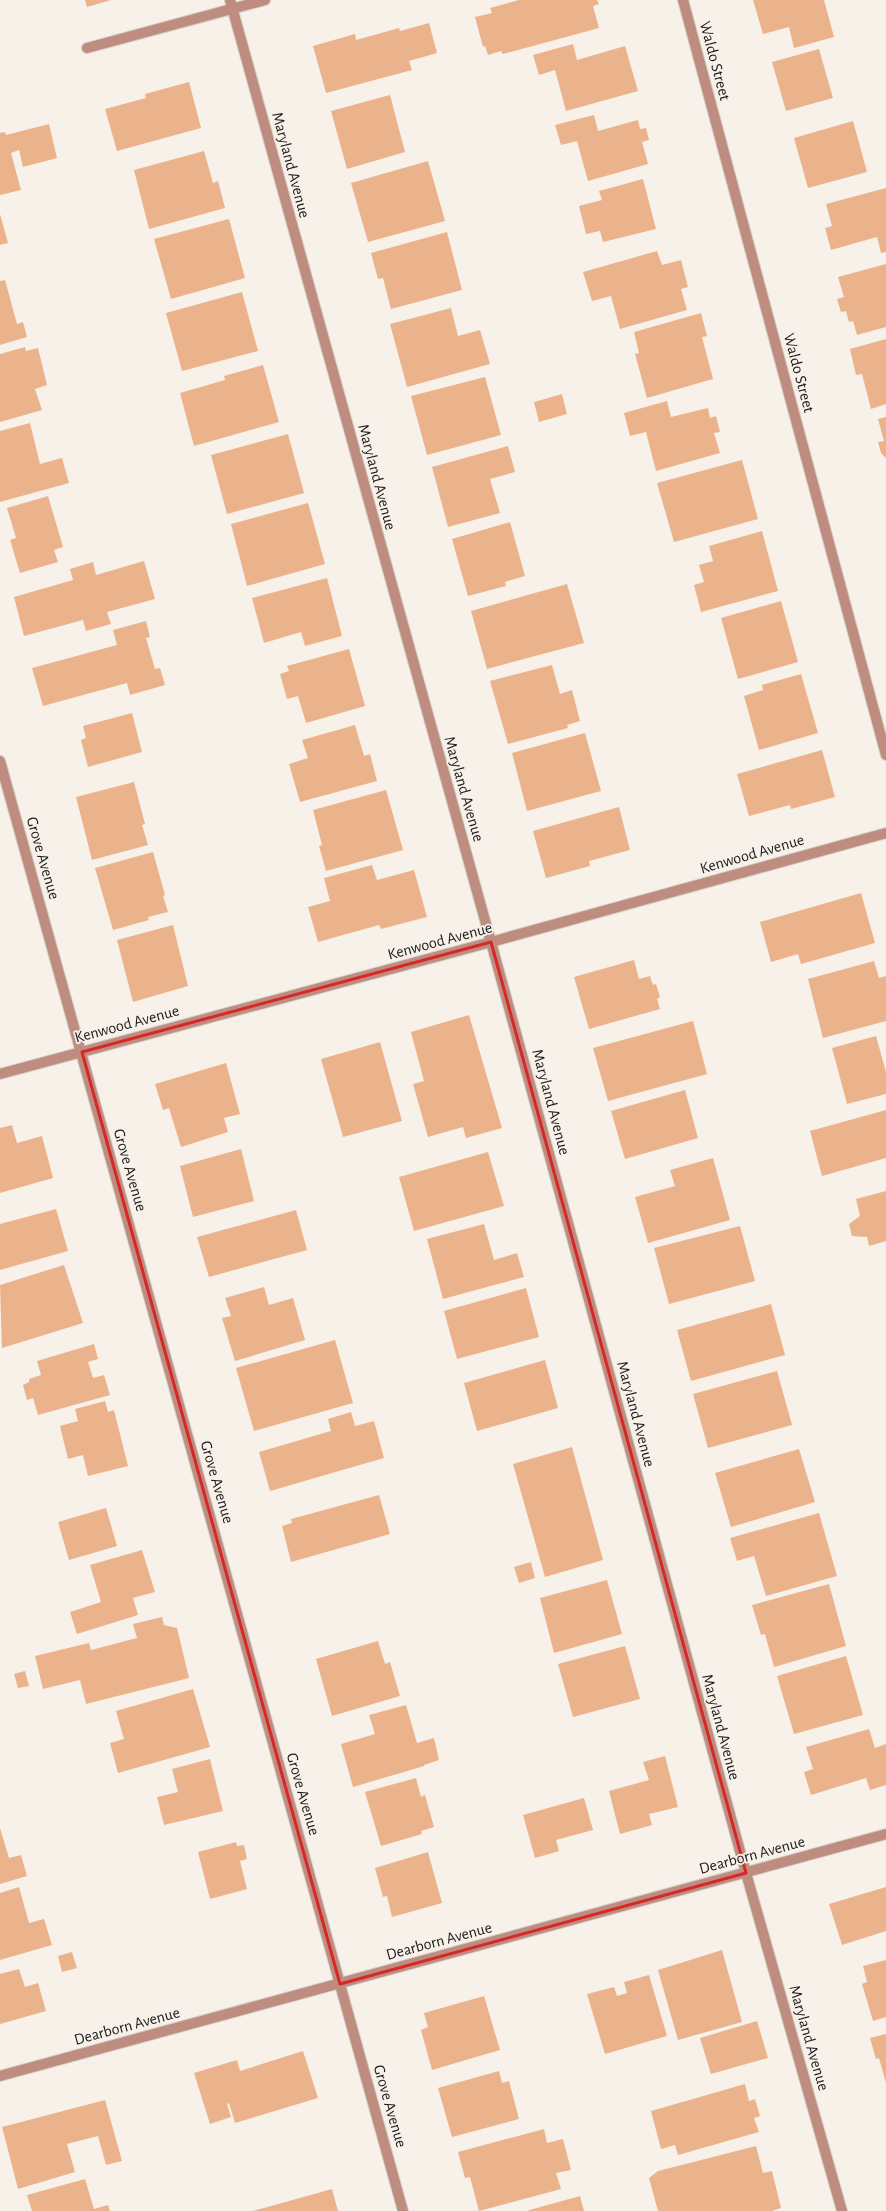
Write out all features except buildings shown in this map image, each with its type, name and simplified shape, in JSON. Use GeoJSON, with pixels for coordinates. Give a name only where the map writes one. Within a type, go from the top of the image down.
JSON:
{"type":"FeatureCollection","features":[{"type":"Feature","properties":{"kind":"street"},"geometry":{"type":"LineString","coordinates":[[87,48],[231,5],[265,0]]}},
{"type":"Feature","properties":{"kind":"street","name":"Waldo Street"},"geometry":{"type":"LineString","coordinates":[[683,0],[886,755]]}},
{"type":"Feature","properties":{"kind":"street","name":"Maryland Avenue"},"geometry":{"type":"LineString","coordinates":[[231,5],[492,942],[746,1873],[842,2211]]}},
{"type":"Feature","properties":{"kind":"street","name":"Grove Avenue"},"geometry":{"type":"LineString","coordinates":[[0,761],[404,2211]]}},
{"type":"Feature","properties":{"kind":"street","name":"Kenwood Avenue"},"geometry":{"type":"LineString","coordinates":[[0,1074],[492,942],[886,832]]}},
{"type":"Feature","properties":{"kind":"street","name":"Dearborn Avenue"},"geometry":{"type":"LineString","coordinates":[[0,2076],[886,1834]]}},
{"type":"Feature","properties":{"kind":"highlighted area"},"geometry":{"type":"Polygon","coordinates":[[[491,942],[746,1873],[340,1984],[82,1052],[491,942]]]}}]}
